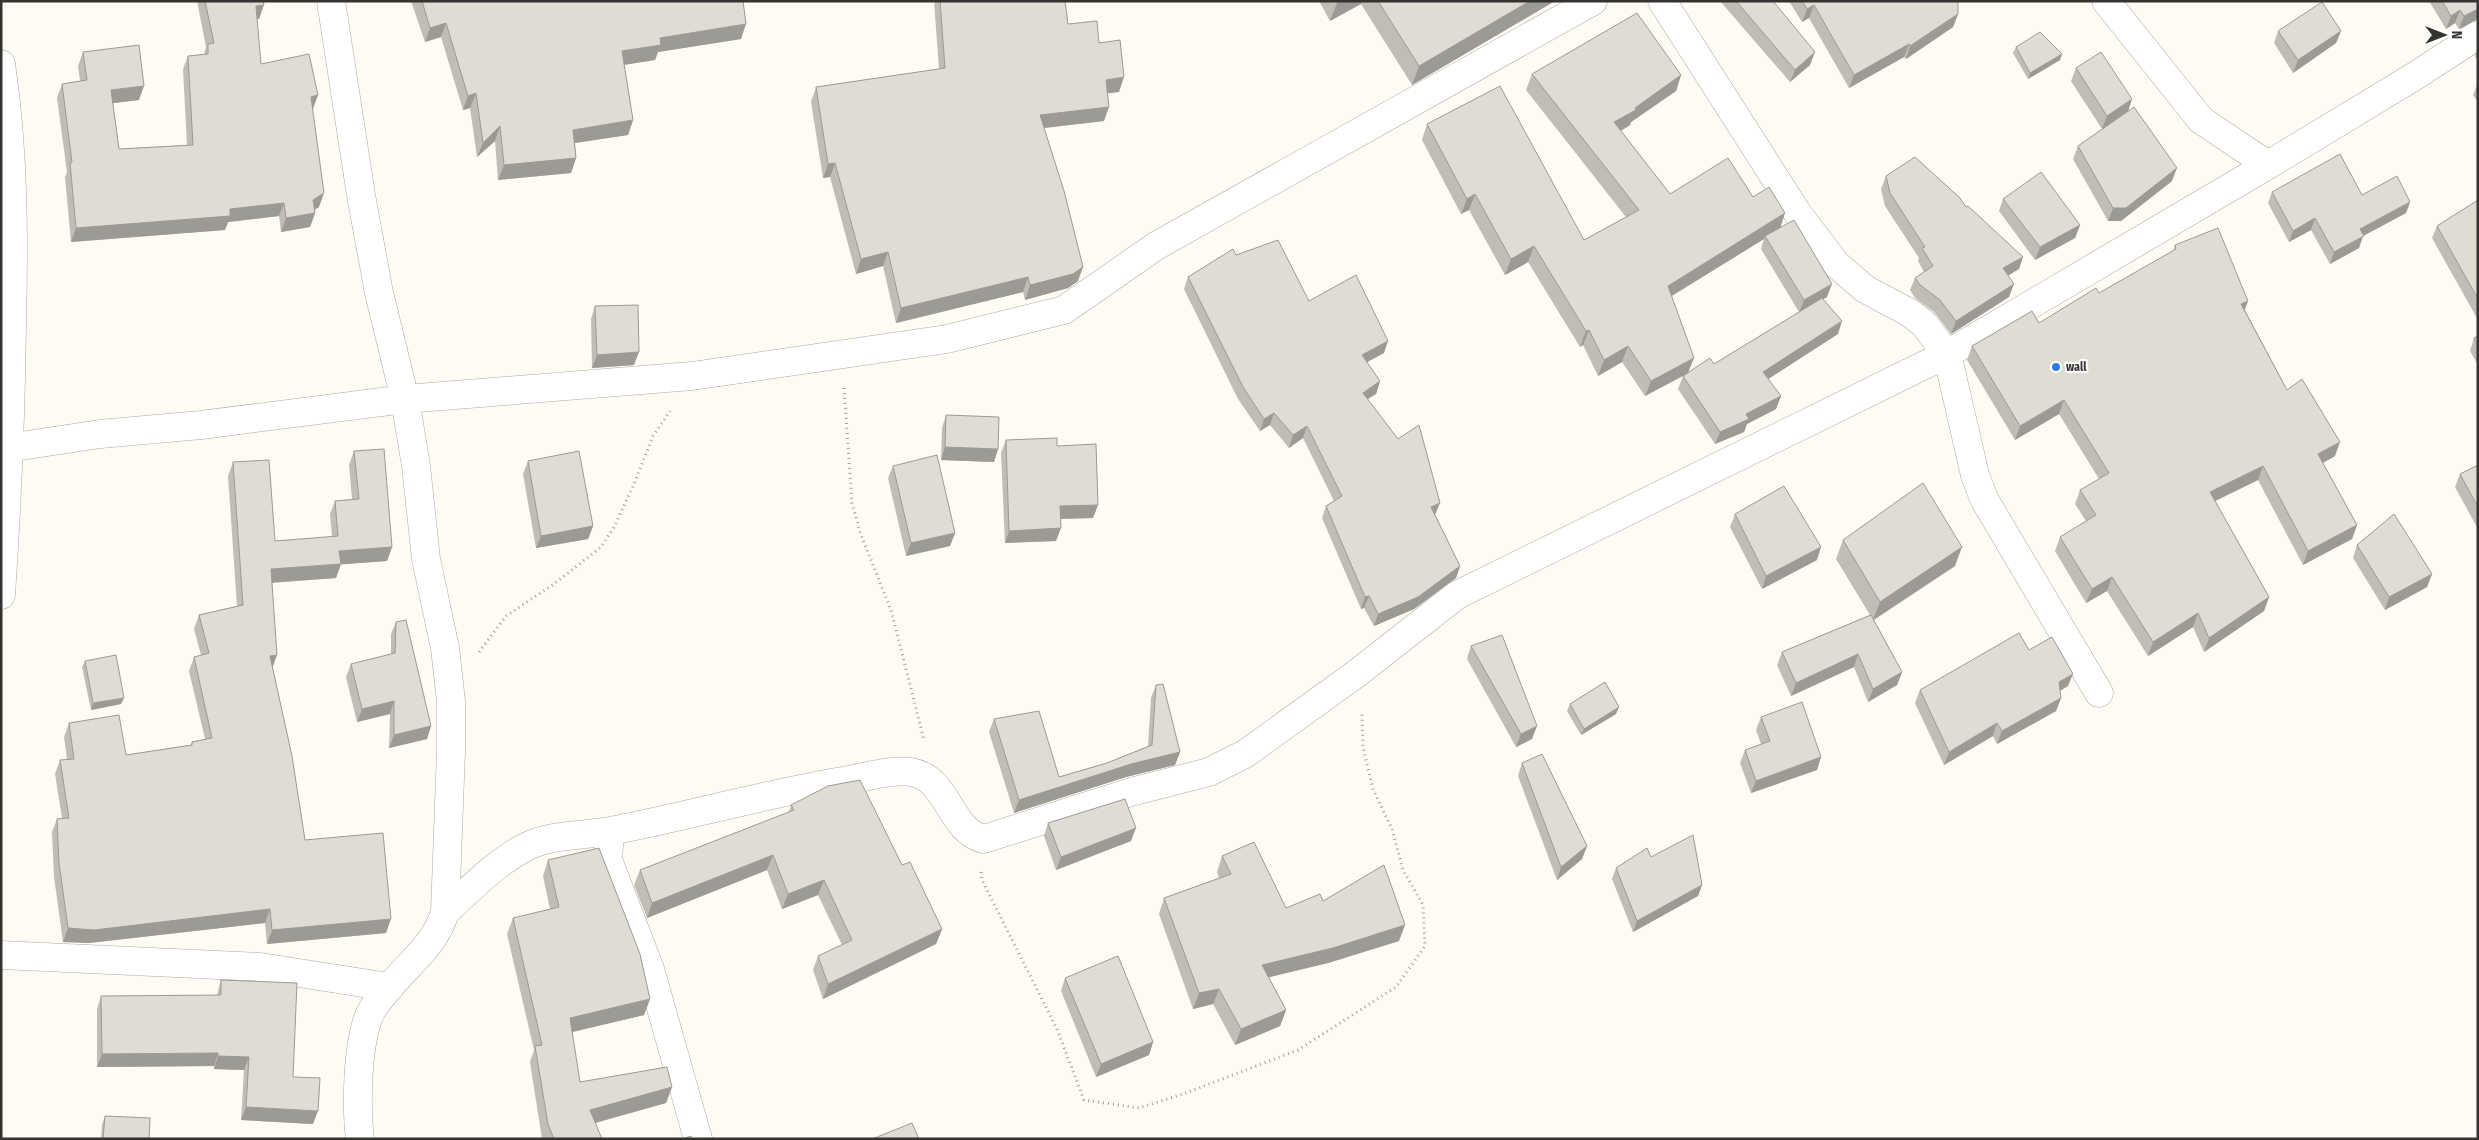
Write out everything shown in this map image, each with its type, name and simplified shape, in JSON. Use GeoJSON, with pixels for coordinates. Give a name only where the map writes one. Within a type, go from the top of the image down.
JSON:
{"type":"FeatureCollection","features":[{"type":"Feature","properties":{"kind":"street"},"geometry":{"type":"LineString","coordinates":[[331,1],[364,215],[379,293],[405,399],[416,466],[426,559],[445,648],[451,701],[445,912],[440,928],[421,954],[389,987],[369,1016],[360,1061],[360,1139]]}},
{"type":"Feature","properties":{"kind":"street"},"geometry":{"type":"LineString","coordinates":[[6,448],[100,434],[201,425],[405,399],[692,376],[947,339],[1064,310],[1156,246],[1593,1]]}},
{"type":"Feature","properties":{"kind":"street"},"geometry":{"type":"LineString","coordinates":[[1662,1],[1798,214],[1836,264],[1865,289],[1910,313],[1924,324],[1947,354],[1975,475],[1984,499],[2099,693]]}},
{"type":"Feature","properties":{"kind":"street"},"geometry":{"type":"LineString","coordinates":[[2106,1],[2201,120],[2268,165]]}},
{"type":"Feature","properties":{"kind":"street"},"geometry":{"type":"LineString","coordinates":[[445,912],[525,847],[540,842],[610,831],[771,795],[884,774],[912,772],[925,779],[940,791],[965,831],[975,837],[984,839],[1131,792],[1208,772],[1245,754],[1356,674],[1457,596],[1947,354],[2268,165],[2415,76],[2478,35]]}},
{"type":"Feature","properties":{"kind":"street"},"geometry":{"type":"LineString","coordinates":[[1,64],[9,118],[14,234],[1,595]]}},
{"type":"Feature","properties":{"kind":"street"},"geometry":{"type":"LineString","coordinates":[[610,831],[608,860],[650,969],[698,1139]]}},
{"type":"Feature","properties":{"kind":"street"},"geometry":{"type":"LineString","coordinates":[[1,955],[260,967],[389,987]]}},
{"type":"Feature","properties":{"kind":"path"},"geometry":{"type":"LineString","coordinates":[[840,355],[846,398],[852,503],[861,535],[891,610],[912,698],[940,791]]}},
{"type":"Feature","properties":{"kind":"path"},"geometry":{"type":"LineString","coordinates":[[451,701],[485,642],[506,616],[554,584],[601,547],[614,527],[630,493],[653,436],[692,376]]}},
{"type":"Feature","properties":{"kind":"path"},"geometry":{"type":"LineString","coordinates":[[975,837],[982,880],[1057,1029],[1084,1100],[1139,1108],[1183,1094],[1298,1050],[1396,986],[1425,946],[1423,906],[1403,870],[1392,829],[1373,788],[1363,747],[1362,710],[1356,674]]}},
{"type":"Feature","properties":{"kind":"building"},"geometry":{"type":"Polygon","coordinates":[[[205,1],[263,1],[264,5],[256,6],[261,64],[309,54],[318,95],[311,97],[324,193],[313,200],[315,213],[286,218],[284,203],[230,209],[230,216],[76,228],[70,163],[72,162],[62,84],[87,80],[83,52],[139,45],[144,86],[111,90],[119,149],[193,145],[188,56],[208,54],[208,44],[214,43],[205,1]]]}},
{"type":"Feature","properties":{"kind":"building"},"geometry":{"type":"Polygon","coordinates":[[[422,1],[743,1],[746,24],[660,38],[661,45],[622,51],[633,120],[573,130],[576,158],[504,165],[500,126],[483,143],[476,93],[468,96],[446,23],[430,28],[422,1]]]}},
{"type":"Feature","properties":{"kind":"building"},"geometry":{"type":"Polygon","coordinates":[[[940,1],[1065,1],[1068,24],[1097,21],[1099,43],[1120,40],[1124,77],[1106,80],[1109,107],[1040,115],[1064,191],[1083,267],[1073,274],[1030,285],[1028,277],[901,308],[888,252],[861,259],[835,163],[828,164],[816,87],[945,68],[940,1]]]}},
{"type":"Feature","properties":{"kind":"building"},"geometry":{"type":"Polygon","coordinates":[[[1378,1],[1530,1],[1419,66],[1378,1]]]}},
{"type":"Feature","properties":{"kind":"building"},"geometry":{"type":"Polygon","coordinates":[[[1736,1],[1773,1],[1815,52],[1795,70],[1736,1]]]}},
{"type":"Feature","properties":{"kind":"building"},"geometry":{"type":"Polygon","coordinates":[[[1802,1],[1957,1],[1958,14],[1910,46],[1909,44],[1854,75],[1814,5],[1807,9],[1802,1]]]}},
{"type":"Feature","properties":{"kind":"building"},"geometry":{"type":"Polygon","coordinates":[[[2442,1],[2478,1],[2478,9],[2464,16],[2460,10],[2451,16],[2442,1]]]}},
{"type":"Feature","properties":{"kind":"building"},"geometry":{"type":"Polygon","coordinates":[[[2322,2],[2341,31],[2298,60],[2278,31],[2322,2]]]}},
{"type":"Feature","properties":{"kind":"building"},"geometry":{"type":"Polygon","coordinates":[[[1637,13],[1681,75],[1635,108],[1636,110],[1614,122],[1670,194],[1728,158],[1753,197],[1769,187],[1785,213],[1668,286],[1694,358],[1651,381],[1628,346],[1604,360],[1589,330],[1586,331],[1534,246],[1511,259],[1475,194],[1467,199],[1427,124],[1500,86],[1584,240],[1639,210],[1532,74],[1637,13]]]}},
{"type":"Feature","properties":{"kind":"building"},"geometry":{"type":"Polygon","coordinates":[[[2040,32],[2062,54],[2030,73],[2016,47],[2040,32]]]}},
{"type":"Feature","properties":{"kind":"building"},"geometry":{"type":"Polygon","coordinates":[[[2101,52],[2132,99],[2107,116],[2076,68],[2101,52]]]}},
{"type":"Feature","properties":{"kind":"building"},"geometry":{"type":"Polygon","coordinates":[[[2134,107],[2177,168],[2126,208],[2113,208],[2078,146],[2134,107]]]}},
{"type":"Feature","properties":{"kind":"building"},"geometry":{"type":"Polygon","coordinates":[[[2340,154],[2362,195],[2397,176],[2410,202],[2360,229],[2364,236],[2334,252],[2315,218],[2293,231],[2272,192],[2340,154]]]}},
{"type":"Feature","properties":{"kind":"building"},"geometry":{"type":"Polygon","coordinates":[[[1915,157],[1960,198],[1966,207],[1968,206],[2023,257],[2003,268],[2014,284],[1956,321],[1939,299],[1920,285],[1915,278],[1933,266],[1922,248],[1925,247],[1890,193],[1886,176],[1915,157]]]}},
{"type":"Feature","properties":{"kind":"building"},"geometry":{"type":"Polygon","coordinates":[[[2041,172],[2080,225],[2040,247],[2003,199],[2041,172]]]}},
{"type":"Feature","properties":{"kind":"building"},"geometry":{"type":"Polygon","coordinates":[[[2478,200],[2478,299],[2437,226],[2478,200]]]}},
{"type":"Feature","properties":{"kind":"building"},"geometry":{"type":"Polygon","coordinates":[[[1794,220],[1832,284],[1804,300],[1765,236],[1794,220]]]}},
{"type":"Feature","properties":{"kind":"building"},"geometry":{"type":"Polygon","coordinates":[[[2218,228],[2248,301],[2241,304],[2287,390],[2302,379],[2340,442],[2318,454],[2357,525],[2308,551],[2263,466],[2210,492],[2269,597],[2209,638],[2198,613],[2153,642],[2112,577],[2092,589],[2060,537],[2096,515],[2080,490],[2109,473],[2064,400],[2020,426],[1972,346],[2032,311],[2039,323],[2096,288],[2099,293],[2176,249],[2175,245],[2218,228]]]}},
{"type":"Feature","properties":{"kind":"building"},"geometry":{"type":"Polygon","coordinates":[[[1278,240],[1309,301],[1356,275],[1388,341],[1362,355],[1380,381],[1363,393],[1398,439],[1419,425],[1440,503],[1431,507],[1460,566],[1418,597],[1378,614],[1369,596],[1365,597],[1326,506],[1342,496],[1307,426],[1293,435],[1274,413],[1264,419],[1243,387],[1188,277],[1233,249],[1236,255],[1278,240]]]}},
{"type":"Feature","properties":{"kind":"building"},"geometry":{"type":"Polygon","coordinates":[[[1822,298],[1842,321],[1763,372],[1781,396],[1746,414],[1749,419],[1720,432],[1683,376],[1710,358],[1714,364],[1822,298]]]}},
{"type":"Feature","properties":{"kind":"building"},"geometry":{"type":"Polygon","coordinates":[[[638,305],[639,352],[597,355],[595,306],[638,305]]]}},
{"type":"Feature","properties":{"kind":"building"},"geometry":{"type":"Polygon","coordinates":[[[2478,336],[2478,344],[2474,338],[2478,336]]]}},
{"type":"Feature","properties":{"kind":"building"},"geometry":{"type":"Polygon","coordinates":[[[946,415],[999,417],[998,449],[945,447],[946,415]]]}},
{"type":"Feature","properties":{"kind":"building"},"geometry":{"type":"Polygon","coordinates":[[[1057,438],[1057,446],[1096,444],[1098,505],[1060,506],[1061,528],[1009,531],[1006,440],[1057,438]]]}},
{"type":"Feature","properties":{"kind":"building"},"geometry":{"type":"Polygon","coordinates":[[[384,449],[392,547],[339,551],[341,564],[271,569],[277,655],[270,656],[292,756],[305,840],[383,833],[391,919],[272,930],[270,909],[94,930],[68,928],[59,863],[57,819],[69,818],[60,760],[74,759],[69,723],[119,715],[126,755],[192,745],[192,742],[212,738],[194,657],[209,653],[199,615],[243,605],[233,462],[269,460],[275,541],[338,536],[335,501],[359,499],[354,451],[384,449]]]}},
{"type":"Feature","properties":{"kind":"building"},"geometry":{"type":"Polygon","coordinates":[[[579,451],[593,526],[541,536],[528,461],[579,451]]]}},
{"type":"Feature","properties":{"kind":"building"},"geometry":{"type":"Polygon","coordinates":[[[937,455],[955,533],[911,543],[893,466],[937,455]]]}},
{"type":"Feature","properties":{"kind":"building"},"geometry":{"type":"Polygon","coordinates":[[[2478,465],[2478,507],[2460,474],[2478,465]]]}},
{"type":"Feature","properties":{"kind":"building"},"geometry":{"type":"Polygon","coordinates":[[[1923,483],[1962,547],[1880,602],[1843,540],[1923,483]]]}},
{"type":"Feature","properties":{"kind":"building"},"geometry":{"type":"Polygon","coordinates":[[[1784,486],[1821,547],[1766,576],[1735,514],[1784,486]]]}},
{"type":"Feature","properties":{"kind":"building"},"geometry":{"type":"Polygon","coordinates":[[[2394,514],[2432,574],[2389,597],[2357,545],[2394,514]]]}},
{"type":"Feature","properties":{"kind":"building"},"geometry":{"type":"Polygon","coordinates":[[[1871,615],[1902,672],[1873,689],[1858,654],[1796,683],[1782,652],[1871,615]]]}},
{"type":"Feature","properties":{"kind":"building"},"geometry":{"type":"Polygon","coordinates":[[[406,620],[431,726],[394,735],[394,701],[362,709],[351,664],[395,653],[396,622],[406,620]]]}},
{"type":"Feature","properties":{"kind":"building"},"geometry":{"type":"Polygon","coordinates":[[[2019,633],[2029,650],[2052,637],[2073,674],[2059,682],[2061,698],[2002,731],[1997,723],[1949,752],[1920,690],[2019,633]]]}},
{"type":"Feature","properties":{"kind":"building"},"geometry":{"type":"Polygon","coordinates":[[[1502,635],[1537,726],[1521,734],[1471,646],[1502,635]]]}},
{"type":"Feature","properties":{"kind":"building"},"geometry":{"type":"Polygon","coordinates":[[[116,655],[124,698],[93,703],[85,661],[116,655]]]}},
{"type":"Feature","properties":{"kind":"building"},"geometry":{"type":"Polygon","coordinates":[[[1605,682],[1619,707],[1584,729],[1570,704],[1605,682]]]}},
{"type":"Feature","properties":{"kind":"building"},"geometry":{"type":"Polygon","coordinates":[[[1163,684],[1180,752],[1131,764],[1019,800],[994,719],[1039,711],[1059,777],[1107,763],[1152,745],[1156,685],[1163,684]]]}},
{"type":"Feature","properties":{"kind":"building"},"geometry":{"type":"Polygon","coordinates":[[[1802,702],[1821,757],[1756,781],[1745,750],[1770,741],[1761,717],[1802,702]]]}},
{"type":"Feature","properties":{"kind":"building"},"geometry":{"type":"Polygon","coordinates":[[[1542,754],[1587,846],[1561,867],[1522,763],[1542,754]]]}},
{"type":"Feature","properties":{"kind":"building"},"geometry":{"type":"Polygon","coordinates":[[[860,780],[902,865],[910,862],[942,929],[828,984],[818,956],[852,940],[824,880],[788,894],[773,855],[652,903],[640,870],[794,810],[791,805],[828,786],[860,780]]]}},
{"type":"Feature","properties":{"kind":"building"},"geometry":{"type":"Polygon","coordinates":[[[1125,799],[1136,828],[1061,857],[1048,823],[1125,799]]]}},
{"type":"Feature","properties":{"kind":"building"},"geometry":{"type":"Polygon","coordinates":[[[1693,835],[1702,885],[1637,921],[1616,868],[1647,848],[1651,857],[1693,835]]]}},
{"type":"Feature","properties":{"kind":"building"},"geometry":{"type":"Polygon","coordinates":[[[1254,842],[1286,908],[1320,894],[1323,901],[1384,865],[1405,925],[1333,948],[1262,965],[1286,1010],[1241,1029],[1219,989],[1199,993],[1164,898],[1231,874],[1222,856],[1254,842]]]}},
{"type":"Feature","properties":{"kind":"building"},"geometry":{"type":"Polygon","coordinates":[[[599,848],[640,954],[650,999],[570,1018],[580,1082],[667,1067],[672,1087],[590,1110],[602,1139],[554,1139],[548,1124],[535,1046],[542,1045],[513,918],[559,907],[548,860],[599,848]]]}},
{"type":"Feature","properties":{"kind":"building"},"geometry":{"type":"Polygon","coordinates":[[[1118,956],[1153,1042],[1101,1064],[1065,978],[1118,956]]]}},
{"type":"Feature","properties":{"kind":"building"},"geometry":{"type":"Polygon","coordinates":[[[221,980],[297,983],[293,1077],[320,1078],[318,1111],[246,1107],[249,1057],[218,1056],[218,1053],[102,1054],[101,996],[221,995],[221,980]]]}},
{"type":"Feature","properties":{"kind":"building"},"geometry":{"type":"Polygon","coordinates":[[[105,1116],[150,1118],[149,1139],[103,1139],[105,1116]]]}},
{"type":"Feature","properties":{"kind":"building"},"geometry":{"type":"Polygon","coordinates":[[[912,1123],[919,1139],[872,1139],[912,1123]]]}},
{"type":"Feature","properties":{"kind":"place","name":"wall"},"geometry":{"type":"Point","coordinates":[2056,367]}}]}
